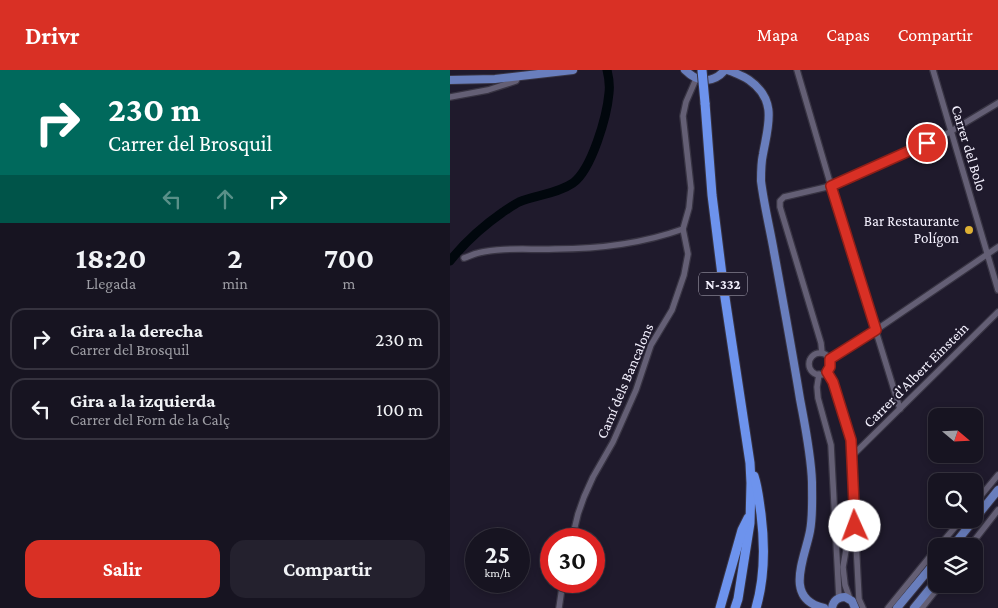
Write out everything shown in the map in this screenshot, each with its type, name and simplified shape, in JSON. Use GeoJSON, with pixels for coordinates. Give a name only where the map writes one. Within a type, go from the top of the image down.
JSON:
{"type":"FeatureCollection","features":[{"type":"Feature","properties":{"kind":"highway","name":"N-332"},"geometry":{"type":"LineString","coordinates":[[702,70],[712,195],[724,291],[750,464],[751,484],[748,542],[735,608]]}},
{"type":"Feature","properties":{"kind":"highway"},"geometry":{"type":"LineString","coordinates":[[750,464],[758,487],[763,535],[764,563],[756,608]]}},
{"type":"Feature","properties":{"kind":"highway"},"geometry":{"type":"LineString","coordinates":[[720,608],[742,530],[750,514]]}},
{"type":"Feature","properties":{"kind":"main road"},"geometry":{"type":"LineString","coordinates":[[450,80],[495,79],[572,70]]}},
{"type":"Feature","properties":{"kind":"main road"},"geometry":{"type":"LineString","coordinates":[[685,70],[696,79],[703,80],[716,78],[727,70],[742,76],[755,84],[764,95],[769,107],[769,121],[762,156],[761,181],[812,477],[810,530],[799,580],[805,597],[812,604],[823,608],[845,597],[854,603],[855,608]]}},
{"type":"Feature","properties":{"kind":"main road"},"geometry":{"type":"LineString","coordinates":[[959,538],[998,490]]}},
{"type":"Feature","properties":{"kind":"main road"},"geometry":{"type":"LineString","coordinates":[[961,538],[963,534]]}},
{"type":"Feature","properties":{"kind":"main road"},"geometry":{"type":"LineString","coordinates":[[897,608],[928,571]]}},
{"type":"Feature","properties":{"kind":"main road"},"geometry":{"type":"LineString","coordinates":[[903,608],[928,577]]}},
{"type":"Feature","properties":{"kind":"main road"},"geometry":{"type":"LineString","coordinates":[[914,608],[928,591]]}},
{"type":"Feature","properties":{"kind":"street"},"geometry":{"type":"LineString","coordinates":[[797,70],[900,409]]}},
{"type":"Feature","properties":{"kind":"street","name":"Carrer del Bolo"},"geometry":{"type":"LineString","coordinates":[[933,70],[998,290]]}},
{"type":"Feature","properties":{"kind":"street"},"geometry":{"type":"LineString","coordinates":[[450,97],[494,88],[516,81],[518,76]]}},
{"type":"Feature","properties":{"kind":"street"},"geometry":{"type":"LineString","coordinates":[[464,258],[478,253],[500,250],[597,248],[647,241],[683,230],[689,208],[691,188],[683,116],[686,102],[696,79]]}},
{"type":"Feature","properties":{"kind":"street"},"geometry":{"type":"LineString","coordinates":[[822,353],[780,207],[780,201],[784,197],[831,186],[943,136],[998,103]]}},
{"type":"Feature","properties":{"kind":"street","name":"Camí dels Bancalons"},"geometry":{"type":"LineString","coordinates":[[575,528],[584,497],[613,442],[636,390],[651,345],[672,310],[680,288],[688,254],[683,230]]}},
{"type":"Feature","properties":{"kind":"street"},"geometry":{"type":"LineString","coordinates":[[830,359],[998,248]]}},
{"type":"Feature","properties":{"kind":"street","name":"Carrer d'Albert Einstein"},"geometry":{"type":"LineString","coordinates":[[852,456],[998,312]]}},
{"type":"Feature","properties":{"kind":"street"},"geometry":{"type":"LineString","coordinates":[[822,353],[830,359],[830,367],[824,374],[818,374],[811,368],[810,361],[815,355],[822,353]]}},
{"type":"Feature","properties":{"kind":"street"},"geometry":{"type":"LineString","coordinates":[[827,372],[833,382],[851,440],[855,526],[843,562],[845,585],[850,599]]}},
{"type":"Feature","properties":{"kind":"street"},"geometry":{"type":"LineString","coordinates":[[818,374],[819,404],[832,445],[835,603]]}},
{"type":"Feature","properties":{"kind":"street"},"geometry":{"type":"LineString","coordinates":[[983,493],[998,475]]}},
{"type":"Feature","properties":{"kind":"street"},"geometry":{"type":"LineString","coordinates":[[976,538],[998,510]]}},
{"type":"Feature","properties":{"kind":"street"},"geometry":{"type":"LineString","coordinates":[[946,538],[954,528]]}},
{"type":"Feature","properties":{"kind":"street"},"geometry":{"type":"LineString","coordinates":[[853,534],[856,542],[859,599],[863,608]]}},
{"type":"Feature","properties":{"kind":"street"},"geometry":{"type":"LineString","coordinates":[[888,608],[928,559]]}},
{"type":"Feature","properties":{"kind":"street"},"geometry":{"type":"LineString","coordinates":[[559,608],[561,593]]}},
{"type":"Feature","properties":{"kind":"street"},"geometry":{"type":"LineString","coordinates":[[922,608],[934,593]]}},
{"type":"Feature","properties":{"kind":"waterway"},"geometry":{"type":"LineString","coordinates":[[450,261],[462,247],[496,217],[519,202],[567,187],[580,176],[592,154],[602,128],[608,103],[609,82],[607,70]]}},
{"type":"Feature","properties":{"kind":"place","name":"Bar Restaurante Polígon"},"geometry":{"type":"Point","coordinates":[969,230]}},
{"type":"Feature","properties":{"kind":"route"},"geometry":{"type":"LineString","coordinates":[[855,526],[851,440],[833,382],[827,372],[830,369],[830,359],[876,330],[831,186],[927,143]]}}]}
